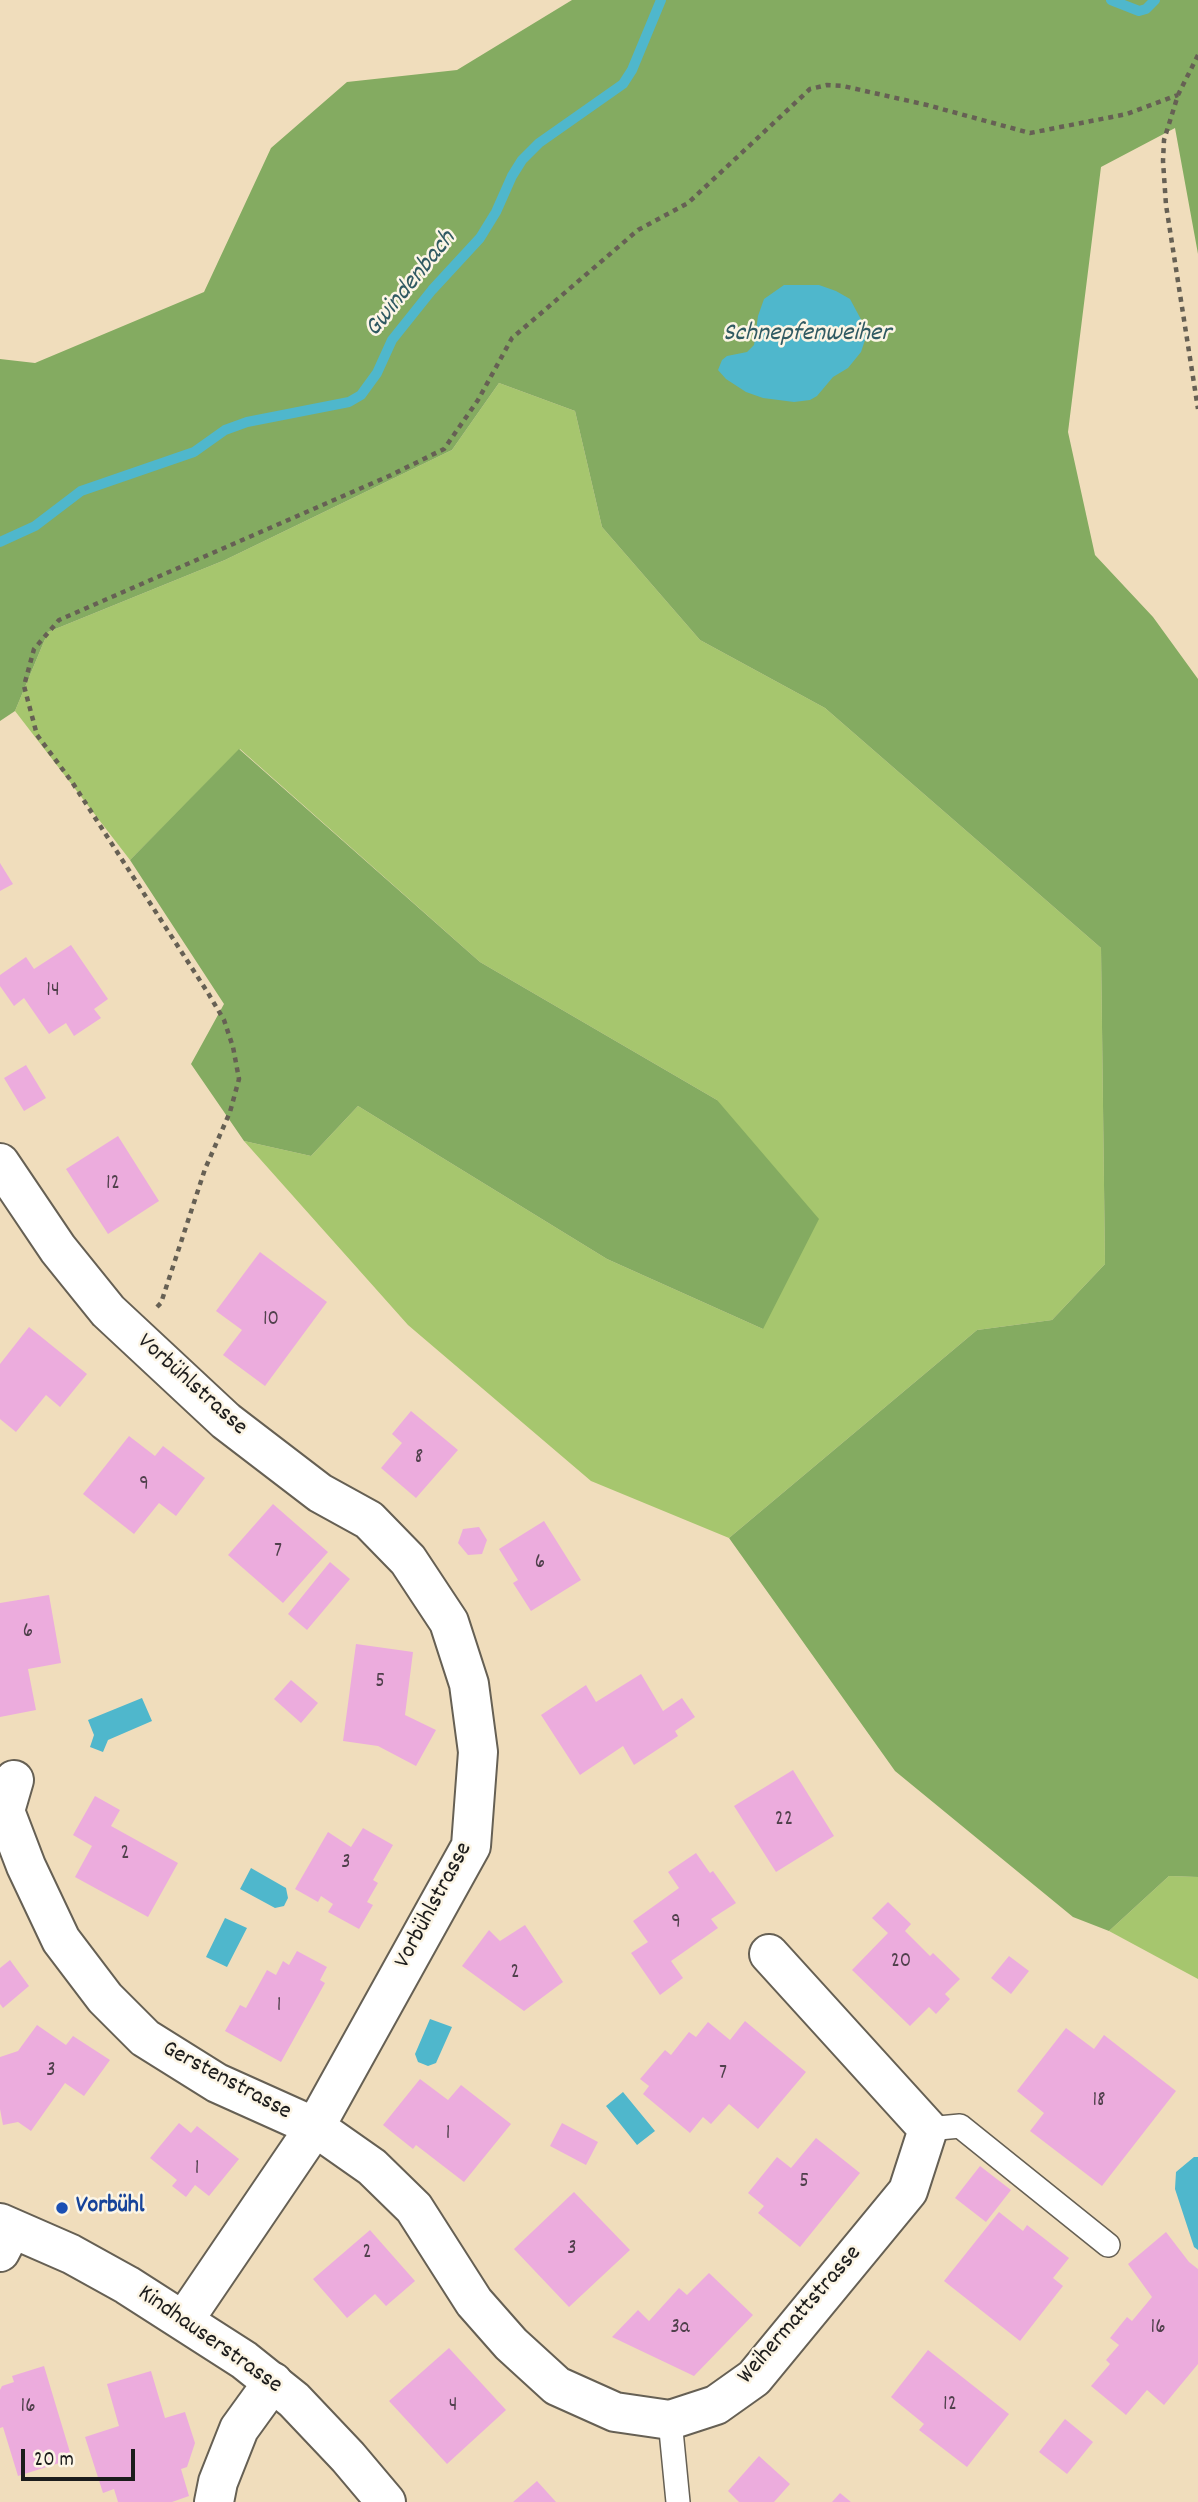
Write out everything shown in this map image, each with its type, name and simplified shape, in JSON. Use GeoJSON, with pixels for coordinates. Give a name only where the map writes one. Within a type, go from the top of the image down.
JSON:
{"type":"FeatureCollection","features":[{"type":"Feature","properties":{"kind":"street","name":"Vorbühlstrasse"},"geometry":{"type":"LineString","coordinates":[[0,1163],[58,1249],[108,1311],[226,1421],[320,1493],[369,1520],[408,1560],[449,1622],[468,1684],[478,1752],[471,1846],[315,2127],[184,2320]]}},
{"type":"Feature","properties":{"kind":"street","name":"Gerstenstrasse"},"geometry":{"type":"LineString","coordinates":[[14,1780],[5,1811],[26,1866],[61,1940],[105,1998],[145,2038],[217,2083],[315,2127]]}},
{"type":"Feature","properties":{"kind":"street"},"geometry":{"type":"LineString","coordinates":[[769,1954],[928,2129]]}},
{"type":"Feature","properties":{"kind":"street","name":"Weihermattstrasse"},"geometry":{"type":"LineString","coordinates":[[315,2127],[372,2167],[414,2208],[474,2302],[511,2344],[557,2385],[615,2412],[670,2420],[716,2405],[754,2378],[908,2191],[928,2129]]}},
{"type":"Feature","properties":{"kind":"street","name":"Kindhauserstrasse"},"geometry":{"type":"LineString","coordinates":[[4,2235],[71,2254],[184,2320],[273,2382],[336,2444],[386,2502]]}},
{"type":"Feature","properties":{"kind":"street"},"geometry":{"type":"LineString","coordinates":[[214,2502],[218,2482],[239,2429],[273,2382]]}},
{"type":"Feature","properties":{"kind":"lane"},"geometry":{"type":"LineString","coordinates":[[928,2129],[960,2126],[1108,2245]]}},
{"type":"Feature","properties":{"kind":"lane"},"geometry":{"type":"LineString","coordinates":[[670,2420],[678,2502]]}},
{"type":"Feature","properties":{"kind":"path"},"geometry":{"type":"LineString","coordinates":[[1198,55],[1178,95],[1164,140],[1163,161],[1166,205],[1198,409]]}},
{"type":"Feature","properties":{"kind":"path"},"geometry":{"type":"LineString","coordinates":[[134,1335],[160,1303],[205,1169],[230,1112],[239,1079],[233,1046],[219,1011],[72,782],[37,735],[24,686],[34,649],[59,620],[389,476],[444,449],[478,400],[512,338],[638,230],[688,203],[810,89],[827,85],[843,86],[1030,133],[1127,114],[1178,95]]}},
{"type":"Feature","properties":{"kind":"green space"},"geometry":{"type":"Polygon","coordinates":[[[572,0],[1198,0],[1198,254],[1175,128],[1101,167],[1068,432],[1095,555],[1153,617],[1198,679],[1198,1877],[1169,1876],[1109,1931],[1073,1917],[895,1771],[729,1538],[977,1330],[1052,1320],[1105,1264],[1101,948],[825,708],[700,640],[602,527],[575,411],[499,383],[452,450],[225,560],[48,632],[15,711],[0,721],[0,359],[35,363],[204,292],[271,148],[347,82],[457,70],[572,0]]]}},
{"type":"Feature","properties":{"kind":"green space"},"geometry":{"type":"Polygon","coordinates":[[[499,383],[575,411],[602,527],[700,640],[825,708],[1101,948],[1105,1264],[1052,1320],[977,1330],[729,1538],[591,1481],[408,1325],[244,1141],[311,1156],[358,1106],[607,1259],[763,1329],[717,1100],[480,962],[240,749],[130,860],[15,711],[48,632],[225,560],[452,450],[499,383]]]}},
{"type":"Feature","properties":{"kind":"green space"},"geometry":{"type":"Polygon","coordinates":[[[239,749],[480,962],[717,1100],[819,1219],[763,1329],[607,1259],[358,1106],[311,1156],[244,1141],[191,1064],[224,1004],[130,860],[239,749]]]}},
{"type":"Feature","properties":{"kind":"green space"},"geometry":{"type":"Polygon","coordinates":[[[1169,1876],[1198,1877],[1198,1979],[1109,1931],[1169,1876]]]}},
{"type":"Feature","properties":{"kind":"water","name":"Schnepfenweiher"},"geometry":{"type":"Polygon","coordinates":[[[784,285],[819,285],[836,291],[850,299],[864,325],[866,337],[861,352],[848,368],[833,377],[817,396],[810,400],[794,402],[763,398],[746,392],[726,379],[718,370],[727,356],[747,352],[754,345],[758,316],[764,299],[784,285]]]}},
{"type":"Feature","properties":{"kind":"water"},"geometry":{"type":"Polygon","coordinates":[[[142,1698],[152,1721],[108,1740],[103,1752],[90,1747],[94,1735],[88,1720],[142,1698]]]}},
{"type":"Feature","properties":{"kind":"water"},"geometry":{"type":"Polygon","coordinates":[[[251,1868],[286,1888],[288,1898],[284,1906],[275,1908],[240,1889],[251,1868]]]}},
{"type":"Feature","properties":{"kind":"water"},"geometry":{"type":"Polygon","coordinates":[[[225,1918],[247,1928],[227,1967],[206,1957],[225,1918]]]}},
{"type":"Feature","properties":{"kind":"water"},"geometry":{"type":"Polygon","coordinates":[[[430,2019],[452,2027],[436,2063],[428,2066],[418,2062],[415,2054],[430,2019]]]}},
{"type":"Feature","properties":{"kind":"water"},"geometry":{"type":"Polygon","coordinates":[[[623,2092],[655,2131],[637,2145],[606,2106],[623,2092]]]}},
{"type":"Feature","properties":{"kind":"water"},"geometry":{"type":"Polygon","coordinates":[[[1194,2157],[1198,2157],[1198,2250],[1194,2247],[1175,2189],[1176,2172],[1194,2157]]]}},
{"type":"Feature","properties":{"kind":"building"},"geometry":{"type":"Polygon","coordinates":[[[0,863],[13,884],[0,891],[0,863]]]}},
{"type":"Feature","properties":{"kind":"building"},"geometry":{"type":"Polygon","coordinates":[[[71,945],[108,999],[94,1009],[101,1018],[74,1036],[66,1023],[49,1034],[24,998],[14,1006],[0,986],[0,975],[26,957],[34,969],[71,945]]]}},
{"type":"Feature","properties":{"kind":"building"},"geometry":{"type":"Polygon","coordinates":[[[26,1065],[46,1098],[24,1111],[4,1078],[26,1065]]]}},
{"type":"Feature","properties":{"kind":"building"},"geometry":{"type":"Polygon","coordinates":[[[118,1136],[159,1201],[108,1234],[66,1169],[118,1136]]]}},
{"type":"Feature","properties":{"kind":"building"},"geometry":{"type":"Polygon","coordinates":[[[260,1252],[327,1302],[265,1386],[223,1355],[242,1330],[216,1311],[260,1252]]]}},
{"type":"Feature","properties":{"kind":"building"},"geometry":{"type":"Polygon","coordinates":[[[29,1327],[87,1374],[60,1407],[46,1395],[16,1432],[0,1419],[0,1364],[29,1327]]]}},
{"type":"Feature","properties":{"kind":"building"},"geometry":{"type":"Polygon","coordinates":[[[411,1411],[458,1450],[416,1498],[381,1468],[402,1443],[392,1434],[411,1411]]]}},
{"type":"Feature","properties":{"kind":"building"},"geometry":{"type":"Polygon","coordinates":[[[129,1436],[155,1456],[163,1446],[205,1478],[176,1516],[159,1503],[134,1534],[83,1494],[129,1436]]]}},
{"type":"Feature","properties":{"kind":"building"},"geometry":{"type":"Polygon","coordinates":[[[273,1504],[328,1552],[283,1603],[228,1555],[273,1504]]]}},
{"type":"Feature","properties":{"kind":"building"},"geometry":{"type":"Polygon","coordinates":[[[544,1521],[581,1580],[531,1611],[513,1583],[518,1580],[499,1549],[544,1521]]]}},
{"type":"Feature","properties":{"kind":"building"},"geometry":{"type":"Polygon","coordinates":[[[479,1527],[487,1540],[482,1554],[468,1555],[458,1543],[463,1529],[479,1527]]]}},
{"type":"Feature","properties":{"kind":"building"},"geometry":{"type":"Polygon","coordinates":[[[330,1562],[350,1579],[307,1630],[288,1614],[330,1562]]]}},
{"type":"Feature","properties":{"kind":"building"},"geometry":{"type":"Polygon","coordinates":[[[49,1595],[61,1663],[28,1669],[36,1710],[0,1717],[0,1603],[49,1595]]]}},
{"type":"Feature","properties":{"kind":"building"},"geometry":{"type":"Polygon","coordinates":[[[356,1644],[413,1652],[405,1715],[436,1730],[416,1766],[378,1746],[343,1741],[356,1644]]]}},
{"type":"Feature","properties":{"kind":"building"},"geometry":{"type":"Polygon","coordinates":[[[641,1674],[663,1711],[682,1698],[695,1717],[675,1731],[678,1736],[634,1765],[623,1746],[580,1775],[541,1715],[586,1685],[596,1702],[641,1674]]]}},
{"type":"Feature","properties":{"kind":"building"},"geometry":{"type":"Polygon","coordinates":[[[291,1680],[318,1703],[301,1723],[274,1699],[291,1680]]]}},
{"type":"Feature","properties":{"kind":"building"},"geometry":{"type":"Polygon","coordinates":[[[793,1770],[834,1836],[776,1872],[734,1806],[793,1770]]]}},
{"type":"Feature","properties":{"kind":"building"},"geometry":{"type":"Polygon","coordinates":[[[95,1796],[120,1810],[111,1826],[178,1863],[148,1917],[75,1877],[92,1846],[73,1835],[95,1796]]]}},
{"type":"Feature","properties":{"kind":"building"},"geometry":{"type":"Polygon","coordinates":[[[363,1828],[393,1845],[373,1880],[378,1883],[367,1902],[373,1905],[359,1929],[328,1912],[333,1904],[321,1896],[318,1902],[295,1889],[328,1832],[351,1847],[363,1828]]]}},
{"type":"Feature","properties":{"kind":"building"},"geometry":{"type":"Polygon","coordinates":[[[696,1853],[736,1903],[711,1919],[718,1928],[671,1961],[683,1978],[660,1995],[631,1953],[648,1942],[633,1921],[679,1888],[668,1872],[696,1853]]]}},
{"type":"Feature","properties":{"kind":"building"},"geometry":{"type":"Polygon","coordinates":[[[888,1902],[911,1924],[905,1931],[930,1956],[933,1953],[960,1979],[945,1994],[950,1999],[936,2014],[929,2007],[910,2026],[852,1970],[888,1933],[872,1918],[888,1902]]]}},
{"type":"Feature","properties":{"kind":"building"},"geometry":{"type":"Polygon","coordinates":[[[525,1925],[563,1982],[524,2011],[462,1966],[489,1930],[500,1941],[525,1925]]]}},
{"type":"Feature","properties":{"kind":"building"},"geometry":{"type":"Polygon","coordinates":[[[297,1951],[327,1967],[320,1980],[325,1983],[281,2062],[225,2031],[240,2005],[246,2008],[267,1970],[276,1975],[283,1961],[289,1965],[297,1951]]]}},
{"type":"Feature","properties":{"kind":"building"},"geometry":{"type":"Polygon","coordinates":[[[1009,1956],[1029,1971],[1011,1994],[991,1978],[1009,1956]]]}},
{"type":"Feature","properties":{"kind":"building"},"geometry":{"type":"Polygon","coordinates":[[[10,1960],[29,1986],[3,2008],[0,2004],[0,1968],[10,1960]]]}},
{"type":"Feature","properties":{"kind":"building"},"geometry":{"type":"Polygon","coordinates":[[[745,2021],[806,2072],[758,2129],[729,2104],[711,2124],[703,2117],[690,2133],[643,2094],[649,2086],[640,2079],[665,2050],[671,2055],[689,2032],[696,2037],[708,2022],[730,2040],[745,2021]]]}},
{"type":"Feature","properties":{"kind":"building"},"geometry":{"type":"Polygon","coordinates":[[[37,2025],[66,2045],[73,2036],[110,2060],[84,2096],[65,2083],[31,2131],[18,2122],[3,2125],[0,2109],[0,2057],[18,2051],[37,2025]]]}},
{"type":"Feature","properties":{"kind":"building"},"geometry":{"type":"Polygon","coordinates":[[[1066,2028],[1094,2049],[1104,2035],[1176,2091],[1102,2186],[1030,2131],[1044,2113],[1017,2091],[1066,2028]]]}},
{"type":"Feature","properties":{"kind":"building"},"geometry":{"type":"Polygon","coordinates":[[[420,2079],[448,2100],[461,2085],[511,2124],[464,2182],[416,2145],[413,2149],[383,2125],[420,2079]]]}},
{"type":"Feature","properties":{"kind":"building"},"geometry":{"type":"Polygon","coordinates":[[[179,2123],[191,2133],[197,2126],[239,2159],[209,2196],[195,2185],[186,2197],[172,2186],[177,2180],[150,2158],[179,2123]]]}},
{"type":"Feature","properties":{"kind":"building"},"geometry":{"type":"Polygon","coordinates":[[[562,2123],[598,2142],[586,2165],[550,2146],[562,2123]]]}},
{"type":"Feature","properties":{"kind":"building"},"geometry":{"type":"Polygon","coordinates":[[[816,2138],[860,2173],[800,2247],[758,2213],[764,2206],[748,2193],[777,2157],[791,2168],[816,2138]]]}},
{"type":"Feature","properties":{"kind":"building"},"geometry":{"type":"Polygon","coordinates":[[[980,2166],[1011,2190],[986,2222],[955,2198],[980,2166]]]}},
{"type":"Feature","properties":{"kind":"building"},"geometry":{"type":"Polygon","coordinates":[[[574,2192],[630,2250],[569,2307],[514,2249],[574,2192]]]}},
{"type":"Feature","properties":{"kind":"building"},"geometry":{"type":"Polygon","coordinates":[[[999,2212],[1023,2231],[1027,2225],[1069,2258],[1053,2278],[1063,2286],[1020,2341],[944,2281],[999,2212]]]}},
{"type":"Feature","properties":{"kind":"building"},"geometry":{"type":"Polygon","coordinates":[[[370,2230],[415,2281],[386,2306],[375,2294],[347,2318],[313,2279],[370,2230]]]}},
{"type":"Feature","properties":{"kind":"building"},"geometry":{"type":"Polygon","coordinates":[[[1166,2232],[1189,2262],[1198,2269],[1198,2364],[1164,2405],[1147,2390],[1126,2415],[1091,2386],[1110,2364],[1106,2360],[1119,2345],[1110,2338],[1127,2317],[1132,2321],[1152,2297],[1128,2264],[1166,2232]]]}},
{"type":"Feature","properties":{"kind":"building"},"geometry":{"type":"Polygon","coordinates":[[[709,2273],[753,2315],[694,2376],[612,2337],[638,2310],[649,2321],[679,2288],[687,2295],[709,2273]]]}},
{"type":"Feature","properties":{"kind":"building"},"geometry":{"type":"Polygon","coordinates":[[[449,2348],[506,2410],[447,2464],[389,2401],[449,2348]]]}},
{"type":"Feature","properties":{"kind":"building"},"geometry":{"type":"Polygon","coordinates":[[[928,2350],[1009,2414],[967,2467],[919,2430],[924,2424],[891,2397],[928,2350]]]}},
{"type":"Feature","properties":{"kind":"building"},"geometry":{"type":"Polygon","coordinates":[[[44,2366],[72,2459],[18,2476],[3,2427],[0,2428],[0,2390],[2,2386],[14,2382],[12,2376],[44,2366]]]}},
{"type":"Feature","properties":{"kind":"building"},"geometry":{"type":"Polygon","coordinates":[[[151,2371],[165,2418],[185,2412],[195,2443],[187,2467],[181,2469],[189,2496],[172,2502],[118,2502],[114,2489],[103,2493],[85,2437],[119,2426],[107,2384],[151,2371]]]}},
{"type":"Feature","properties":{"kind":"building"},"geometry":{"type":"Polygon","coordinates":[[[1065,2419],[1093,2442],[1067,2474],[1039,2452],[1065,2419]]]}},
{"type":"Feature","properties":{"kind":"building"},"geometry":{"type":"Polygon","coordinates":[[[759,2456],[790,2484],[774,2502],[739,2502],[728,2491],[759,2456]]]}},
{"type":"Feature","properties":{"kind":"building"},"geometry":{"type":"Polygon","coordinates":[[[537,2481],[556,2502],[513,2502],[537,2481]]]}},
{"type":"Feature","properties":{"kind":"building"},"geometry":{"type":"Polygon","coordinates":[[[840,2493],[851,2502],[832,2502],[840,2493]]]}},
{"type":"Feature","properties":{"kind":"waterway","name":"Gwindenbach"},"geometry":{"type":"LineString","coordinates":[[0,542],[35,526],[81,491],[194,452],[225,430],[247,422],[349,402],[361,395],[377,373],[392,340],[432,290],[480,238],[522,160],[539,143],[623,84],[632,70],[661,0]]}},
{"type":"Feature","properties":{"kind":"waterway","name":"Gwindenbach"},"geometry":{"type":"LineString","coordinates":[[1111,0],[1139,11],[1146,9],[1155,0]]}},
{"type":"Feature","properties":{"kind":"place","name":"Vorbühl"},"geometry":{"type":"Point","coordinates":[62,2208]}}]}
